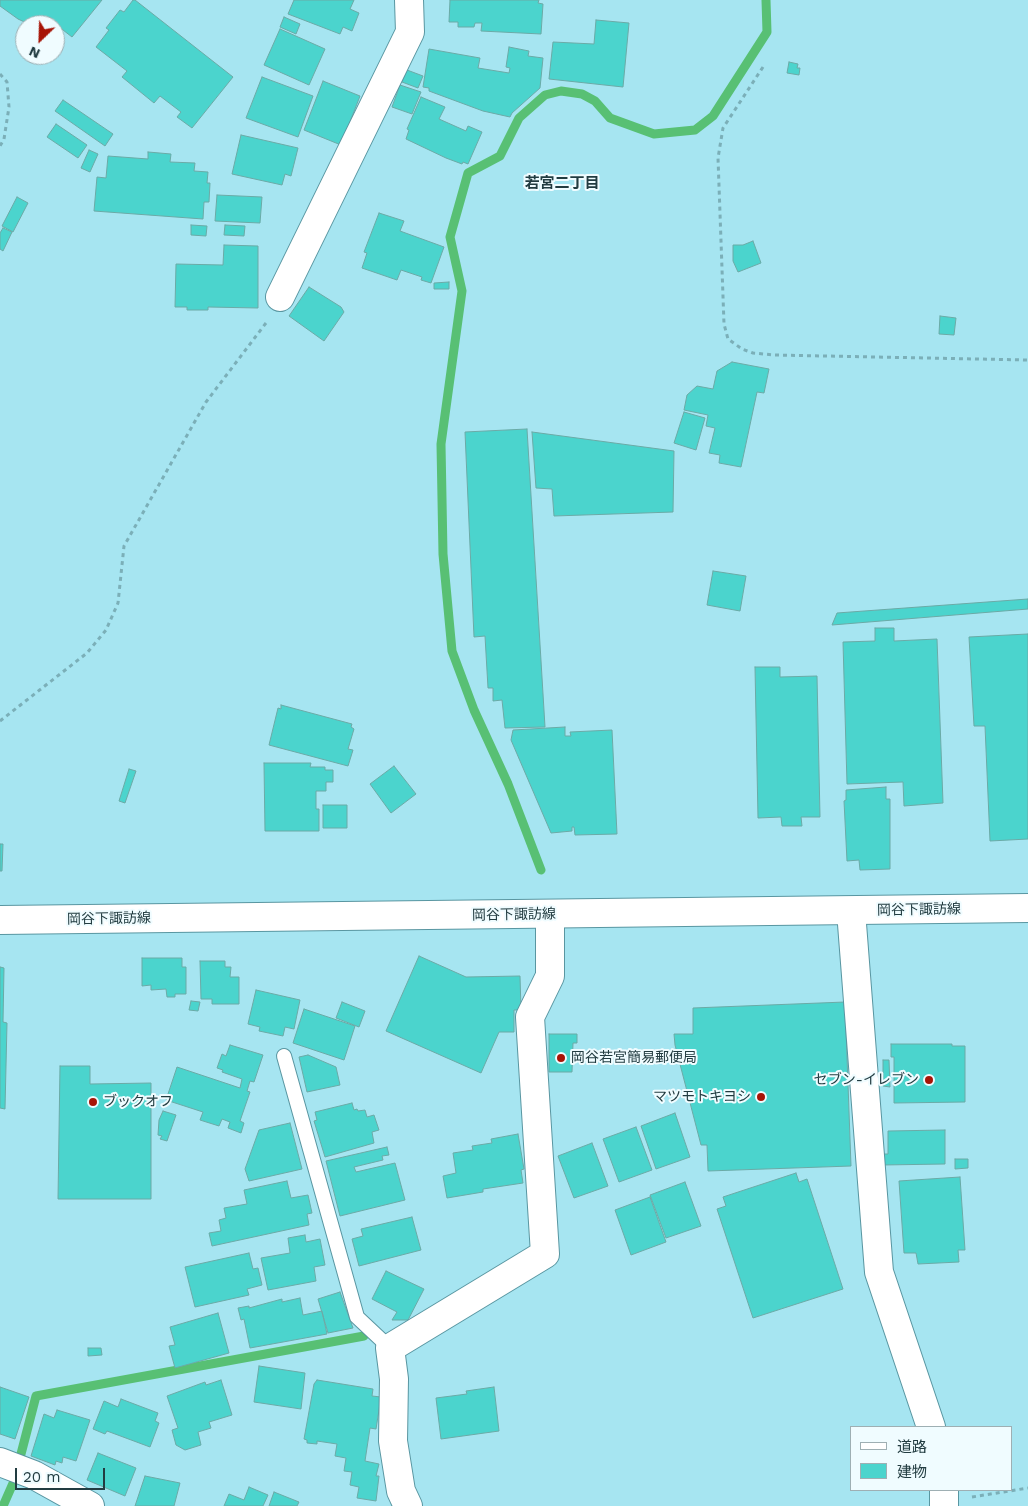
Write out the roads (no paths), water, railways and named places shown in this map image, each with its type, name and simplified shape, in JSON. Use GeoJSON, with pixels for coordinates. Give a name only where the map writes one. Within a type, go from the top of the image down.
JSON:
{"type":"FeatureCollection","features":[{"type":"Feature","properties":{"kind":"street"},"geometry":{"type":"LineString","coordinates":[[280,296],[410,32],[409,0]]}},
{"type":"Feature","properties":{"kind":"street","name":"岡谷下諏訪線"},"geometry":{"type":"LineString","coordinates":[[0,920],[1028,908]]}},
{"type":"Feature","properties":{"kind":"street"},"geometry":{"type":"LineString","coordinates":[[851,910],[879,1272],[931,1426]]}},
{"type":"Feature","properties":{"kind":"street"},"geometry":{"type":"LineString","coordinates":[[408,1506],[400,1492],[393,1441],[394,1379],[390,1348],[545,1254],[530,1017],[550,976],[550,914]]}},
{"type":"Feature","properties":{"kind":"street"},"geometry":{"type":"LineString","coordinates":[[0,1462],[34,1475],[90,1506]]}},
{"type":"Feature","properties":{"kind":"lane"},"geometry":{"type":"LineString","coordinates":[[284,1056],[357,1317],[390,1348]]}},
{"type":"Feature","properties":{"kind":"waterway"},"geometry":{"type":"LineString","coordinates":[[541,870],[508,784],[474,710],[452,651],[443,554],[441,444],[462,291],[450,237],[468,173],[500,156],[519,118],[545,95],[561,91],[582,94],[595,101],[610,118],[654,134],[695,130],[713,116],[767,32],[766,0]]}},
{"type":"Feature","properties":{"kind":"waterway"},"geometry":{"type":"LineString","coordinates":[[3,1506],[14,1481],[36,1396],[364,1336]]}},
{"type":"Feature","properties":{"kind":"place","name":"岡谷若宮簡易郵便局"},"geometry":{"type":"Point","coordinates":[561,1058]}},
{"type":"Feature","properties":{"kind":"place","name":"セブン-イレブン"},"geometry":{"type":"Point","coordinates":[929,1080]}},
{"type":"Feature","properties":{"kind":"place","name":"マツモトキヨシ"},"geometry":{"type":"Point","coordinates":[761,1097]}},
{"type":"Feature","properties":{"kind":"place","name":"ブックオフ"},"geometry":{"type":"Point","coordinates":[93,1102]}},
{"type":"Feature","properties":{"kind":"district","name":"若宮二丁目"},"geometry":{"type":"Point","coordinates":[562,184]}}]}
